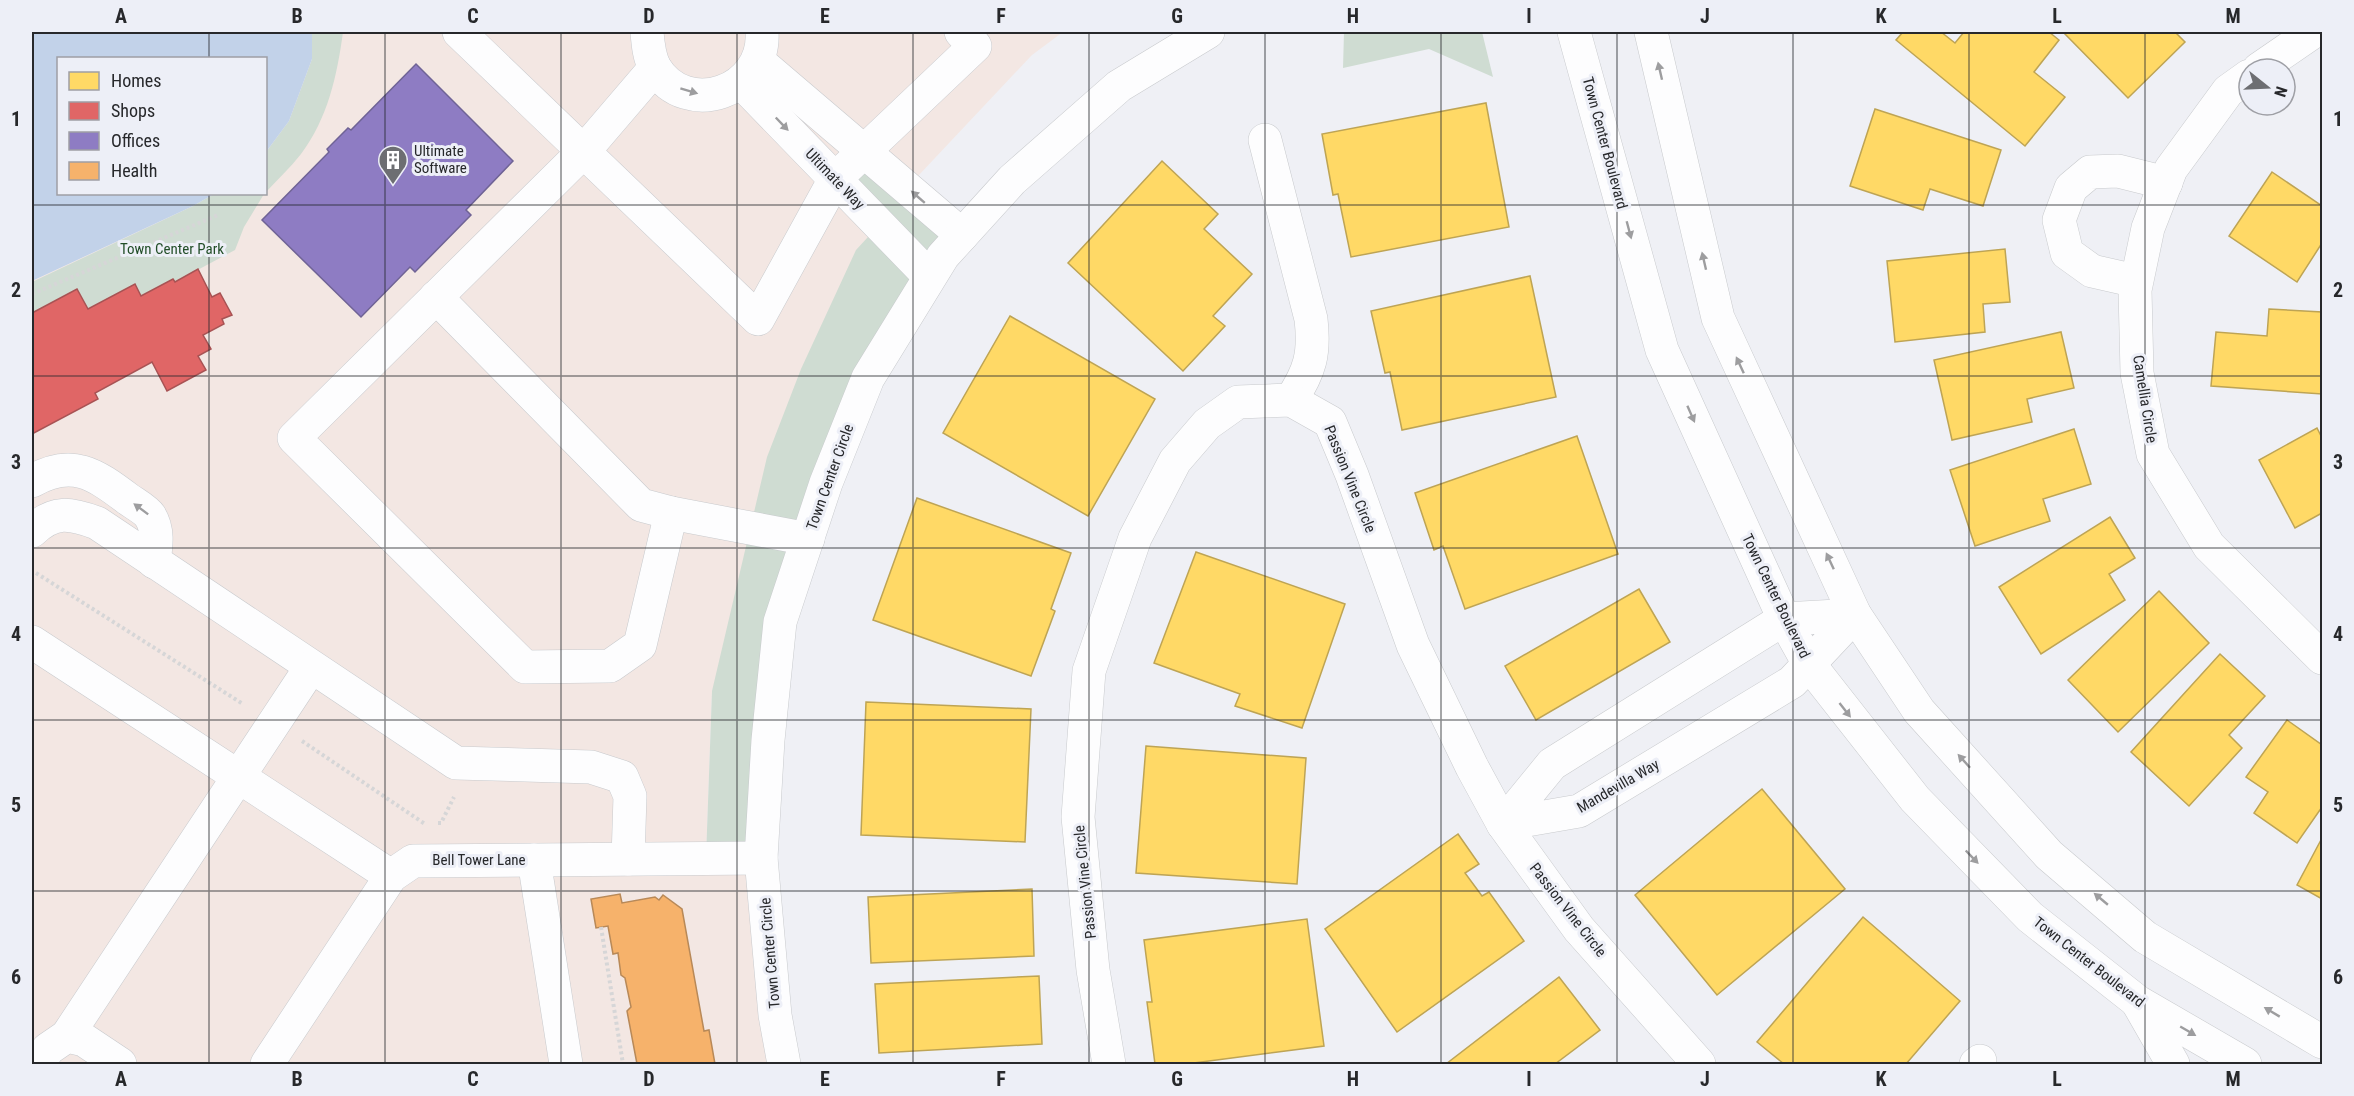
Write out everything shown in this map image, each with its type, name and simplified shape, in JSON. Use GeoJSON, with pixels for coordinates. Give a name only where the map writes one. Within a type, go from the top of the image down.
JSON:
{"type":"FeatureCollection","features":[{"type":"Feature","properties":{"kind":"street"},"geometry":{"type":"LineString","coordinates":[[459,32],[758,319],[835,179],[975,45],[961,32]]}},
{"type":"Feature","properties":{"kind":"street"},"geometry":{"type":"LineString","coordinates":[[647,32],[648,49],[655,68],[668,82],[685,92],[704,95],[724,92],[754,58],[962,235]]}},
{"type":"Feature","properties":{"kind":"street","name":"Town Center Circle"},"geometry":{"type":"LineString","coordinates":[[784,1065],[775,1015],[761,858],[768,740],[780,622],[826,483],[868,378],[929,276],[962,235],[1012,180],[1119,86],[1208,32]]}},
{"type":"Feature","properties":{"kind":"street","name":"Town Center Boulevard"},"geometry":{"type":"LineString","coordinates":[[1574,32],[1662,350],[1784,619],[1809,664],[1915,799],[2030,917],[2138,1002],[2245,1065]]}},
{"type":"Feature","properties":{"kind":"street"},"geometry":{"type":"LineString","coordinates":[[1650,32],[1718,318],[1855,615],[1919,711],[2049,855],[2145,937],[2322,1042]]}},
{"type":"Feature","properties":{"kind":"street"},"geometry":{"type":"LineString","coordinates":[[2277,57],[2313,32]]}},
{"type":"Feature","properties":{"kind":"street","name":"Ultimate Way"},"geometry":{"type":"LineString","coordinates":[[754,58],[835,179],[929,276]]}},
{"type":"Feature","properties":{"kind":"street"},"geometry":{"type":"LineString","coordinates":[[655,68],[584,151],[294,438],[525,667],[610,666],[640,645],[671,513]]}},
{"type":"Feature","properties":{"kind":"street","name":"Camellia Circle"},"geometry":{"type":"LineString","coordinates":[[2237,85],[2228,91],[2171,170],[2148,228],[2136,281],[2137,373],[2153,454],[2209,546],[2322,658]]}},
{"type":"Feature","properties":{"kind":"street"},"geometry":{"type":"LineString","coordinates":[[1265,140],[1311,319],[1314,342],[1311,362],[1303,382],[1291,400]]}},
{"type":"Feature","properties":{"kind":"street"},"geometry":{"type":"LineString","coordinates":[[2136,281],[2092,271],[2067,253],[2059,220],[2071,188],[2090,172],[2118,171],[2166,183]]}},
{"type":"Feature","properties":{"kind":"street"},"geometry":{"type":"LineString","coordinates":[[436,297],[641,505],[671,513],[808,539]]}},
{"type":"Feature","properties":{"kind":"street","name":"Passion Vine Circle"},"geometry":{"type":"LineString","coordinates":[[1109,1065],[1094,970],[1078,817],[1089,671],[1135,538],[1175,461],[1207,424],[1238,402],[1291,400],[1330,422],[1352,475],[1413,645],[1503,825],[1579,929],[1699,1065]]}},
{"type":"Feature","properties":{"kind":"street"},"geometry":{"type":"LineString","coordinates":[[32,481],[44,474],[56,471],[87,471],[101,478],[150,515],[157,537],[154,562]]}},
{"type":"Feature","properties":{"kind":"street"},"geometry":{"type":"LineString","coordinates":[[32,531],[52,516],[64,514],[79,516],[97,523],[456,763],[591,767],[622,777],[630,796],[628,859]]}},
{"type":"Feature","properties":{"kind":"street"},"geometry":{"type":"LineString","coordinates":[[1503,825],[1552,764],[1784,619],[1855,615]]}},
{"type":"Feature","properties":{"kind":"street","name":"Mandevilla Way"},"geometry":{"type":"LineString","coordinates":[[1503,825],[1579,811],[1792,682],[1855,615]]}},
{"type":"Feature","properties":{"kind":"street"},"geometry":{"type":"LineString","coordinates":[[32,642],[392,876]]}},
{"type":"Feature","properties":{"kind":"street"},"geometry":{"type":"LineString","coordinates":[[38,1065],[48,1049],[67,1036],[312,667]]}},
{"type":"Feature","properties":{"kind":"street","name":"Bell Tower Lane"},"geometry":{"type":"LineString","coordinates":[[267,1065],[392,876],[413,861],[761,858]]}},
{"type":"Feature","properties":{"kind":"street"},"geometry":{"type":"LineString","coordinates":[[534,860],[566,1065]]}},
{"type":"Feature","properties":{"kind":"street"},"geometry":{"type":"LineString","coordinates":[[2138,1002],[2173,1065]]}},
{"type":"Feature","properties":{"kind":"street"},"geometry":{"type":"LineString","coordinates":[[67,1036],[84,1040],[120,1065]]}},
{"type":"Feature","properties":{"kind":"path"},"geometry":{"type":"LineString","coordinates":[[32,294],[218,215]]}},
{"type":"Feature","properties":{"kind":"path"},"geometry":{"type":"LineString","coordinates":[[36,573],[250,708]]}},
{"type":"Feature","properties":{"kind":"path"},"geometry":{"type":"LineString","coordinates":[[301,740],[424,824],[441,823],[455,796]]}},
{"type":"Feature","properties":{"kind":"path"},"geometry":{"type":"LineString","coordinates":[[600,927],[623,1065]]}},
{"type":"Feature","properties":{"kind":"shaded area"},"geometry":{"type":"Polygon","coordinates":[[[312,32],[1063,32],[1032,55],[919,175],[879,224],[712,691],[706,858],[761,858],[784,1064],[32,1064],[32,281],[212,195],[267,195],[267,151],[289,121],[312,59],[312,32]]]}},
{"type":"Feature","properties":{"kind":"green space"},"geometry":{"type":"Polygon","coordinates":[[[312,32],[343,32],[330,96],[318,126],[297,159],[267,191],[267,151],[289,121],[312,59],[312,32]]]}},
{"type":"Feature","properties":{"kind":"green space"},"geometry":{"type":"Polygon","coordinates":[[[1344,32],[1482,32],[1493,77],[1429,49],[1343,68],[1344,32]]]}},
{"type":"Feature","properties":{"kind":"green space"},"geometry":{"type":"Polygon","coordinates":[[[863,150],[962,235],[929,276],[781,622],[761,858],[706,858],[712,691],[767,457],[801,369],[856,250],[879,225],[835,179],[863,150]]]}},
{"type":"Feature","properties":{"kind":"green space","name":"Town Center Park"},"geometry":{"type":"Polygon","coordinates":[[[212,195],[263,195],[244,227],[235,250],[175,282],[173,279],[141,296],[88,309],[77,289],[32,313],[32,282],[212,195]]]}},
{"type":"Feature","properties":{"kind":"water"},"geometry":{"type":"Polygon","coordinates":[[[32,32],[312,32],[312,59],[289,121],[267,151],[267,57],[57,57],[57,195],[212,195],[32,281],[32,32]]]}},
{"type":"Feature","properties":{"kind":"building: Homes"},"geometry":{"type":"Polygon","coordinates":[[[1903,32],[1941,32],[1955,43],[1964,32],[2049,32],[2059,40],[2034,72],[2065,97],[2025,146],[1896,40],[1903,32]]]}},
{"type":"Feature","properties":{"kind":"building: Homes"},"geometry":{"type":"Polygon","coordinates":[[[2063,32],[2175,32],[2185,42],[2128,98],[2063,32]]]}},
{"type":"Feature","properties":{"kind":"building: Homes"},"geometry":{"type":"Polygon","coordinates":[[[1486,103],[1509,227],[1351,257],[1338,194],[1333,195],[1322,134],[1486,103]]]}},
{"type":"Feature","properties":{"kind":"building: Homes"},"geometry":{"type":"Polygon","coordinates":[[[1875,109],[2001,150],[1983,206],[1930,189],[1923,210],[1850,186],[1875,109]]]}},
{"type":"Feature","properties":{"kind":"building: Homes"},"geometry":{"type":"Polygon","coordinates":[[[1162,161],[1218,214],[1204,229],[1252,274],[1213,316],[1225,326],[1183,371],[1068,263],[1162,161]]]}},
{"type":"Feature","properties":{"kind":"building: Homes"},"geometry":{"type":"Polygon","coordinates":[[[2272,172],[2322,206],[2322,243],[2297,282],[2229,236],[2272,172]]]}},
{"type":"Feature","properties":{"kind":"building: Homes"},"geometry":{"type":"Polygon","coordinates":[[[2005,249],[2010,302],[1983,304],[1985,332],[1895,342],[1887,261],[2005,249]]]}},
{"type":"Feature","properties":{"kind":"building: Homes"},"geometry":{"type":"Polygon","coordinates":[[[1530,276],[1556,397],[1402,430],[1390,372],[1385,373],[1371,311],[1530,276]]]}},
{"type":"Feature","properties":{"kind":"building: Homes"},"geometry":{"type":"Polygon","coordinates":[[[2269,309],[2322,312],[2322,394],[2211,386],[2216,332],[2267,336],[2269,309]]]}},
{"type":"Feature","properties":{"kind":"building: Homes"},"geometry":{"type":"Polygon","coordinates":[[[1010,316],[1155,399],[1088,516],[943,433],[1010,316]]]}},
{"type":"Feature","properties":{"kind":"building: Homes"},"geometry":{"type":"Polygon","coordinates":[[[2061,332],[2074,388],[2027,399],[2032,422],[1952,440],[1934,360],[2061,332]]]}},
{"type":"Feature","properties":{"kind":"building: Homes"},"geometry":{"type":"Polygon","coordinates":[[[2317,428],[2322,438],[2322,513],[2295,528],[2259,460],[2317,428]]]}},
{"type":"Feature","properties":{"kind":"building: Homes"},"geometry":{"type":"Polygon","coordinates":[[[2074,429],[2091,484],[2043,499],[2050,521],[1975,546],[1950,470],[2074,429]]]}},
{"type":"Feature","properties":{"kind":"building: Homes"},"geometry":{"type":"Polygon","coordinates":[[[1577,436],[1618,554],[1465,609],[1443,546],[1434,550],[1415,493],[1577,436]]]}},
{"type":"Feature","properties":{"kind":"building: Homes"},"geometry":{"type":"Polygon","coordinates":[[[917,498],[1071,553],[1051,609],[1055,611],[1031,676],[873,620],[917,498]]]}},
{"type":"Feature","properties":{"kind":"building: Homes"},"geometry":{"type":"Polygon","coordinates":[[[2110,517],[2135,558],[2109,574],[2125,600],[2041,654],[1999,587],[2110,517]]]}},
{"type":"Feature","properties":{"kind":"building: Homes"},"geometry":{"type":"Polygon","coordinates":[[[1196,552],[1345,604],[1302,728],[1235,706],[1240,694],[1154,663],[1196,552]]]}},
{"type":"Feature","properties":{"kind":"building: Homes"},"geometry":{"type":"Polygon","coordinates":[[[1639,589],[1670,642],[1536,720],[1505,666],[1639,589]]]}},
{"type":"Feature","properties":{"kind":"building: Homes"},"geometry":{"type":"Polygon","coordinates":[[[2159,591],[2209,643],[2118,732],[2068,680],[2159,591]]]}},
{"type":"Feature","properties":{"kind":"building: Homes"},"geometry":{"type":"Polygon","coordinates":[[[2220,654],[2265,696],[2229,735],[2242,748],[2189,806],[2131,752],[2220,654]]]}},
{"type":"Feature","properties":{"kind":"building: Homes"},"geometry":{"type":"Polygon","coordinates":[[[866,702],[1031,709],[1025,842],[861,835],[866,702]]]}},
{"type":"Feature","properties":{"kind":"building: Homes"},"geometry":{"type":"Polygon","coordinates":[[[2287,720],[2322,745],[2322,807],[2297,843],[2254,813],[2268,792],[2246,777],[2287,720]]]}},
{"type":"Feature","properties":{"kind":"building: Homes"},"geometry":{"type":"Polygon","coordinates":[[[1146,746],[1306,758],[1297,884],[1136,873],[1146,746]]]}},
{"type":"Feature","properties":{"kind":"building: Homes"},"geometry":{"type":"Polygon","coordinates":[[[1762,789],[1845,889],[1717,995],[1635,895],[1762,789]]]}},
{"type":"Feature","properties":{"kind":"building: Homes"},"geometry":{"type":"Polygon","coordinates":[[[1458,834],[1479,864],[1465,873],[1482,896],[1489,892],[1524,941],[1397,1032],[1325,929],[1458,834]]]}},
{"type":"Feature","properties":{"kind":"building: Homes"},"geometry":{"type":"Polygon","coordinates":[[[2322,838],[2322,899],[2297,885],[2322,838]]]}},
{"type":"Feature","properties":{"kind":"building: Homes"},"geometry":{"type":"Polygon","coordinates":[[[1032,889],[1034,956],[871,963],[868,897],[1032,889]]]}},
{"type":"Feature","properties":{"kind":"building: Homes"},"geometry":{"type":"Polygon","coordinates":[[[1863,917],[1960,1001],[1906,1064],[1784,1064],[1757,1042],[1863,917]]]}},
{"type":"Feature","properties":{"kind":"building: Homes"},"geometry":{"type":"Polygon","coordinates":[[[1307,919],[1324,1046],[1186,1064],[1155,1064],[1147,1002],[1152,1002],[1144,940],[1307,919]]]}},
{"type":"Feature","properties":{"kind":"building: Homes"},"geometry":{"type":"Polygon","coordinates":[[[1039,976],[1042,1044],[879,1053],[875,984],[1039,976]]]}},
{"type":"Feature","properties":{"kind":"building: Homes"},"geometry":{"type":"Polygon","coordinates":[[[1559,977],[1600,1030],[1555,1064],[1446,1064],[1559,977]]]}},
{"type":"Feature","properties":{"kind":"building: Shops"},"geometry":{"type":"Polygon","coordinates":[[[198,269],[212,297],[220,293],[232,315],[222,319],[224,324],[203,335],[211,349],[198,356],[206,370],[167,391],[152,362],[95,393],[98,399],[32,434],[32,313],[77,289],[88,309],[135,284],[141,296],[173,279],[175,282],[198,269]]]}},
{"type":"Feature","properties":{"kind":"building: Offices","name":"Ultimate Software"},"geometry":{"type":"Polygon","coordinates":[[[416,64],[513,161],[466,210],[471,215],[415,272],[410,267],[361,317],[262,220],[329,152],[327,149],[348,128],[351,130],[416,64]]]}},
{"type":"Feature","properties":{"kind":"building: Health"},"geometry":{"type":"Polygon","coordinates":[[[620,894],[622,903],[655,897],[659,900],[663,895],[682,909],[704,1031],[709,1030],[715,1064],[637,1064],[627,1011],[631,1007],[625,978],[621,975],[618,953],[613,954],[608,926],[596,928],[591,899],[620,894]]]}},
{"type":"Feature","properties":{"kind":"place","name":"Ultimate Software"},"geometry":{"type":"Point","coordinates":[393,186]}}]}
